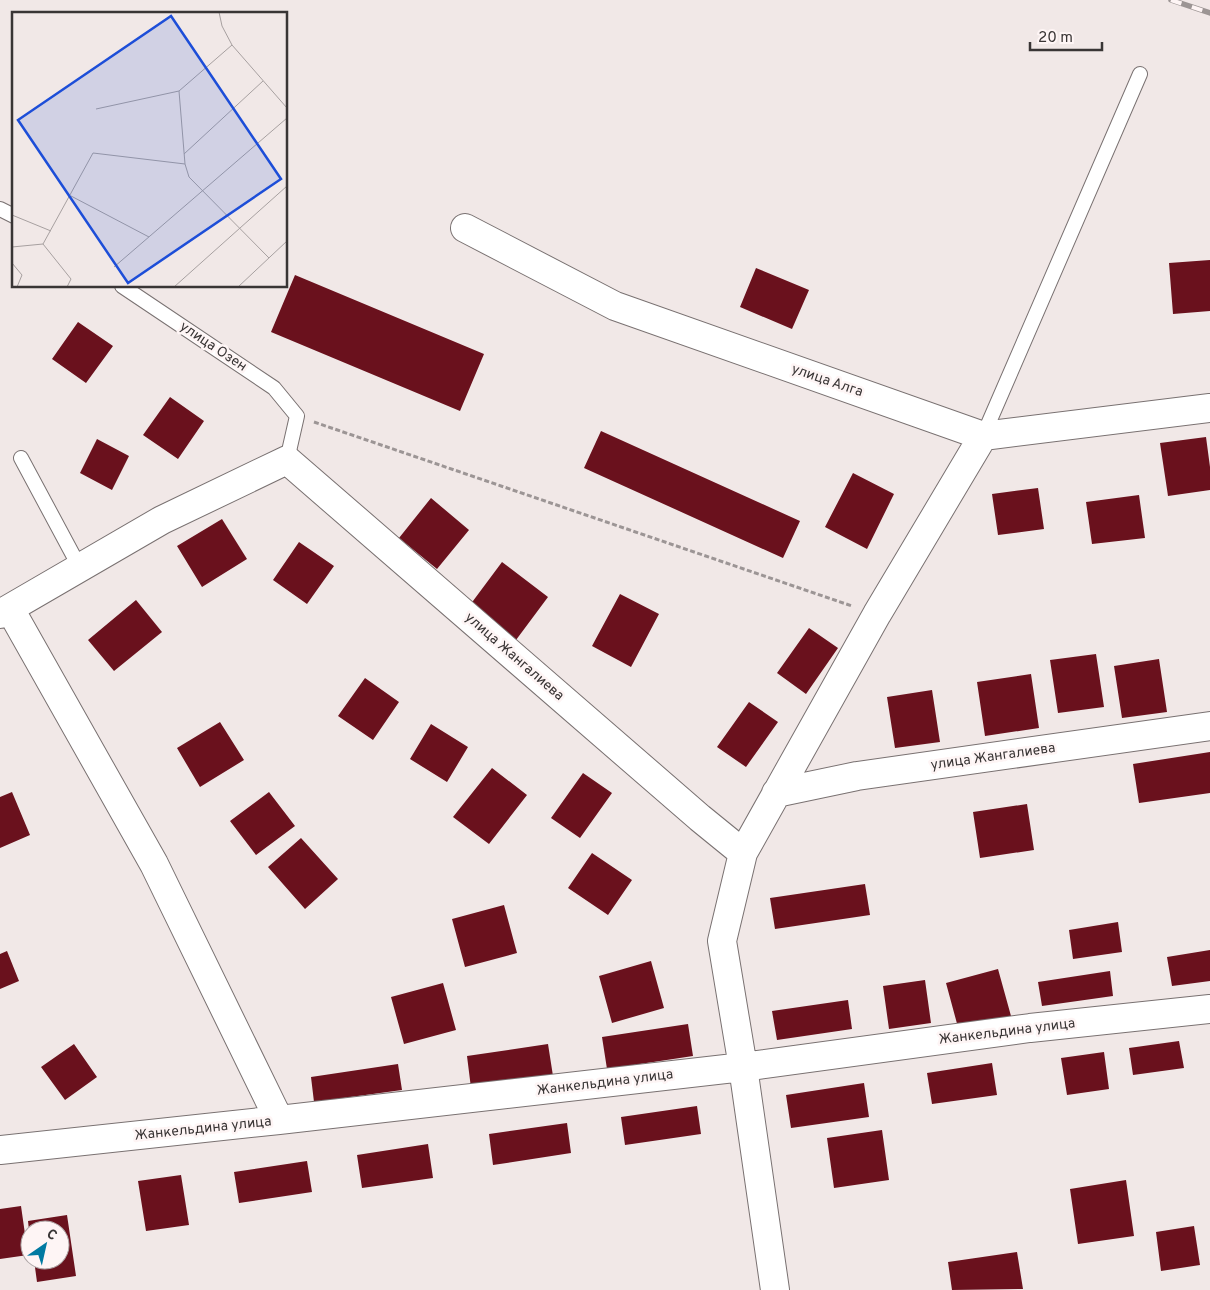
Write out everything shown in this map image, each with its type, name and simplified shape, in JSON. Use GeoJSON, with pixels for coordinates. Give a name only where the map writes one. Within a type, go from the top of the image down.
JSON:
{"type":"FeatureCollection","features":[{"type":"Feature","properties":{"kind":"street","name":"улица Алга"},"geometry":{"type":"LineString","coordinates":[[465,228],[615,306],[983,436],[1210,408]]}},
{"type":"Feature","properties":{"kind":"street"},"geometry":{"type":"LineString","coordinates":[[774,1290],[743,1067],[722,941],[743,853],[877,614],[983,436]]}},
{"type":"Feature","properties":{"kind":"street"},"geometry":{"type":"LineString","coordinates":[[280,1120],[154,864],[5,612],[162,520],[287,460]]}},
{"type":"Feature","properties":{"kind":"street","name":"улица Жангалиева"},"geometry":{"type":"LineString","coordinates":[[287,460],[700,818],[743,853]]}},
{"type":"Feature","properties":{"kind":"street","name":"улица Жангалиева"},"geometry":{"type":"LineString","coordinates":[[776,793],[857,776],[1210,726]]}},
{"type":"Feature","properties":{"kind":"street","name":"Жанкельдина улица"},"geometry":{"type":"LineString","coordinates":[[0,1150],[743,1067],[1030,1028],[1210,1009]]}},
{"type":"Feature","properties":{"kind":"lane"},"geometry":{"type":"LineString","coordinates":[[983,436],[1140,74]]}},
{"type":"Feature","properties":{"kind":"lane"},"geometry":{"type":"LineString","coordinates":[[0,209],[12,215]]}},
{"type":"Feature","properties":{"kind":"lane","name":"улица Озен"},"geometry":{"type":"LineString","coordinates":[[125,288],[274,388],[296,416]]}},
{"type":"Feature","properties":{"kind":"lane"},"geometry":{"type":"LineString","coordinates":[[287,460],[296,416]]}},
{"type":"Feature","properties":{"kind":"lane"},"geometry":{"type":"LineString","coordinates":[[21,458],[80,568]]}},
{"type":"Feature","properties":{"kind":"path"},"geometry":{"type":"LineString","coordinates":[[296,416],[877,614]]}},
{"type":"Feature","properties":{"kind":"building"},"geometry":{"type":"Polygon","coordinates":[[[1210,260],[1210,311],[1173,314],[1169,263],[1210,260]]]}},
{"type":"Feature","properties":{"kind":"building"},"geometry":{"type":"Polygon","coordinates":[[[756,268],[809,290],[792,329],[740,307],[756,268]]]}},
{"type":"Feature","properties":{"kind":"building"},"geometry":{"type":"Polygon","coordinates":[[[295,275],[484,354],[460,411],[271,332],[295,275]]]}},
{"type":"Feature","properties":{"kind":"building"},"geometry":{"type":"Polygon","coordinates":[[[78,322],[113,346],[86,383],[52,359],[78,322]]]}},
{"type":"Feature","properties":{"kind":"building"},"geometry":{"type":"Polygon","coordinates":[[[170,397],[204,421],[178,459],[143,435],[170,397]]]}},
{"type":"Feature","properties":{"kind":"building"},"geometry":{"type":"Polygon","coordinates":[[[601,431],[800,521],[783,558],[584,468],[601,431]]]}},
{"type":"Feature","properties":{"kind":"building"},"geometry":{"type":"Polygon","coordinates":[[[1206,437],[1210,467],[1210,490],[1168,496],[1160,443],[1206,437]]]}},
{"type":"Feature","properties":{"kind":"building"},"geometry":{"type":"Polygon","coordinates":[[[97,439],[129,456],[112,490],[80,473],[97,439]]]}},
{"type":"Feature","properties":{"kind":"building"},"geometry":{"type":"Polygon","coordinates":[[[853,473],[894,494],[867,549],[825,527],[853,473]]]}},
{"type":"Feature","properties":{"kind":"building"},"geometry":{"type":"Polygon","coordinates":[[[1038,488],[1044,529],[998,535],[992,494],[1038,488]]]}},
{"type":"Feature","properties":{"kind":"building"},"geometry":{"type":"Polygon","coordinates":[[[1139,495],[1145,538],[1092,544],[1086,502],[1139,495]]]}},
{"type":"Feature","properties":{"kind":"building"},"geometry":{"type":"Polygon","coordinates":[[[431,498],[469,530],[437,569],[399,538],[431,498]]]}},
{"type":"Feature","properties":{"kind":"building"},"geometry":{"type":"Polygon","coordinates":[[[222,519],[247,559],[202,587],[177,546],[222,519]]]}},
{"type":"Feature","properties":{"kind":"building"},"geometry":{"type":"Polygon","coordinates":[[[299,542],[334,566],[307,604],[273,580],[299,542]]]}},
{"type":"Feature","properties":{"kind":"building"},"geometry":{"type":"Polygon","coordinates":[[[502,562],[548,597],[516,640],[470,605],[502,562]]]}},
{"type":"Feature","properties":{"kind":"building"},"geometry":{"type":"Polygon","coordinates":[[[620,594],[659,614],[631,667],[592,646],[620,594]]]}},
{"type":"Feature","properties":{"kind":"building"},"geometry":{"type":"Polygon","coordinates":[[[136,600],[162,632],[114,671],[88,640],[136,600]]]}},
{"type":"Feature","properties":{"kind":"building"},"geometry":{"type":"Polygon","coordinates":[[[809,628],[838,648],[806,694],[777,673],[809,628]]]}},
{"type":"Feature","properties":{"kind":"building"},"geometry":{"type":"Polygon","coordinates":[[[1096,654],[1104,707],[1058,713],[1050,660],[1096,654]]]}},
{"type":"Feature","properties":{"kind":"building"},"geometry":{"type":"Polygon","coordinates":[[[1159,659],[1167,712],[1122,718],[1114,666],[1159,659]]]}},
{"type":"Feature","properties":{"kind":"building"},"geometry":{"type":"Polygon","coordinates":[[[1031,674],[1039,728],[985,736],[977,682],[1031,674]]]}},
{"type":"Feature","properties":{"kind":"building"},"geometry":{"type":"Polygon","coordinates":[[[365,678],[399,702],[373,740],[338,716],[365,678]]]}},
{"type":"Feature","properties":{"kind":"building"},"geometry":{"type":"Polygon","coordinates":[[[932,690],[940,742],[895,748],[887,697],[932,690]]]}},
{"type":"Feature","properties":{"kind":"building"},"geometry":{"type":"Polygon","coordinates":[[[749,702],[778,722],[746,767],[717,747],[749,702]]]}},
{"type":"Feature","properties":{"kind":"building"},"geometry":{"type":"Polygon","coordinates":[[[220,722],[244,760],[200,787],[177,748],[220,722]]]}},
{"type":"Feature","properties":{"kind":"building"},"geometry":{"type":"Polygon","coordinates":[[[431,724],[468,747],[447,782],[410,759],[431,724]]]}},
{"type":"Feature","properties":{"kind":"building"},"geometry":{"type":"Polygon","coordinates":[[[1210,752],[1210,793],[1139,803],[1133,764],[1210,752]]]}},
{"type":"Feature","properties":{"kind":"building"},"geometry":{"type":"Polygon","coordinates":[[[492,768],[527,795],[489,844],[453,817],[492,768]]]}},
{"type":"Feature","properties":{"kind":"building"},"geometry":{"type":"Polygon","coordinates":[[[583,773],[612,793],[580,838],[551,818],[583,773]]]}},
{"type":"Feature","properties":{"kind":"building"},"geometry":{"type":"Polygon","coordinates":[[[12,792],[30,835],[0,848],[0,797],[12,792]]]}},
{"type":"Feature","properties":{"kind":"building"},"geometry":{"type":"Polygon","coordinates":[[[269,792],[295,826],[256,855],[230,821],[269,792]]]}},
{"type":"Feature","properties":{"kind":"building"},"geometry":{"type":"Polygon","coordinates":[[[1027,804],[1034,850],[980,858],[973,812],[1027,804]]]}},
{"type":"Feature","properties":{"kind":"building"},"geometry":{"type":"Polygon","coordinates":[[[301,838],[338,879],[305,909],[268,867],[301,838]]]}},
{"type":"Feature","properties":{"kind":"building"},"geometry":{"type":"Polygon","coordinates":[[[592,853],[632,880],[608,915],[568,888],[592,853]]]}},
{"type":"Feature","properties":{"kind":"building"},"geometry":{"type":"Polygon","coordinates":[[[865,884],[870,915],[775,929],[770,898],[865,884]]]}},
{"type":"Feature","properties":{"kind":"building"},"geometry":{"type":"Polygon","coordinates":[[[504,905],[517,953],[465,967],[452,919],[504,905]]]}},
{"type":"Feature","properties":{"kind":"building"},"geometry":{"type":"Polygon","coordinates":[[[1118,922],[1122,952],[1073,959],[1069,930],[1118,922]]]}},
{"type":"Feature","properties":{"kind":"building"},"geometry":{"type":"Polygon","coordinates":[[[1210,950],[1210,981],[1172,986],[1167,957],[1210,950]]]}},
{"type":"Feature","properties":{"kind":"building"},"geometry":{"type":"Polygon","coordinates":[[[7,951],[19,981],[0,989],[0,954],[7,951]]]}},
{"type":"Feature","properties":{"kind":"building"},"geometry":{"type":"Polygon","coordinates":[[[651,961],[664,1008],[612,1023],[599,976],[651,961]]]}},
{"type":"Feature","properties":{"kind":"building"},"geometry":{"type":"Polygon","coordinates":[[[998,969],[1011,1016],[959,1031],[946,983],[998,969]]]}},
{"type":"Feature","properties":{"kind":"building"},"geometry":{"type":"Polygon","coordinates":[[[1110,971],[1113,996],[1042,1006],[1038,982],[1110,971]]]}},
{"type":"Feature","properties":{"kind":"building"},"geometry":{"type":"Polygon","coordinates":[[[925,980],[931,1023],[889,1029],[883,986],[925,980]]]}},
{"type":"Feature","properties":{"kind":"building"},"geometry":{"type":"Polygon","coordinates":[[[443,983],[456,1030],[404,1044],[391,997],[443,983]]]}},
{"type":"Feature","properties":{"kind":"building"},"geometry":{"type":"Polygon","coordinates":[[[848,1000],[852,1029],[777,1040],[772,1011],[848,1000]]]}},
{"type":"Feature","properties":{"kind":"building"},"geometry":{"type":"Polygon","coordinates":[[[688,1024],[693,1056],[607,1069],[602,1037],[688,1024]]]}},
{"type":"Feature","properties":{"kind":"building"},"geometry":{"type":"Polygon","coordinates":[[[1179,1041],[1184,1068],[1133,1075],[1129,1048],[1179,1041]]]}},
{"type":"Feature","properties":{"kind":"building"},"geometry":{"type":"Polygon","coordinates":[[[74,1044],[97,1077],[65,1100],[41,1067],[74,1044]]]}},
{"type":"Feature","properties":{"kind":"building"},"geometry":{"type":"Polygon","coordinates":[[[548,1044],[553,1076],[471,1088],[467,1056],[548,1044]]]}},
{"type":"Feature","properties":{"kind":"building"},"geometry":{"type":"Polygon","coordinates":[[[1104,1052],[1109,1089],[1067,1095],[1061,1058],[1104,1052]]]}},
{"type":"Feature","properties":{"kind":"building"},"geometry":{"type":"Polygon","coordinates":[[[992,1063],[997,1095],[932,1104],[927,1073],[992,1063]]]}},
{"type":"Feature","properties":{"kind":"building"},"geometry":{"type":"Polygon","coordinates":[[[398,1064],[402,1090],[314,1102],[311,1077],[398,1064]]]}},
{"type":"Feature","properties":{"kind":"building"},"geometry":{"type":"Polygon","coordinates":[[[864,1083],[869,1117],[791,1128],[786,1095],[864,1083]]]}},
{"type":"Feature","properties":{"kind":"building"},"geometry":{"type":"Polygon","coordinates":[[[697,1106],[701,1134],[625,1145],[621,1117],[697,1106]]]}},
{"type":"Feature","properties":{"kind":"building"},"geometry":{"type":"Polygon","coordinates":[[[567,1123],[571,1153],[493,1165],[489,1134],[567,1123]]]}},
{"type":"Feature","properties":{"kind":"building"},"geometry":{"type":"Polygon","coordinates":[[[882,1130],[889,1180],[834,1188],[827,1138],[882,1130]]]}},
{"type":"Feature","properties":{"kind":"building"},"geometry":{"type":"Polygon","coordinates":[[[428,1144],[433,1178],[362,1188],[357,1155],[428,1144]]]}},
{"type":"Feature","properties":{"kind":"building"},"geometry":{"type":"Polygon","coordinates":[[[307,1161],[312,1192],[239,1203],[234,1172],[307,1161]]]}},
{"type":"Feature","properties":{"kind":"building"},"geometry":{"type":"Polygon","coordinates":[[[181,1175],[189,1225],[146,1231],[138,1181],[181,1175]]]}},
{"type":"Feature","properties":{"kind":"building"},"geometry":{"type":"Polygon","coordinates":[[[1126,1180],[1134,1236],[1078,1244],[1070,1189],[1126,1180]]]}},
{"type":"Feature","properties":{"kind":"building"},"geometry":{"type":"Polygon","coordinates":[[[21,1206],[23,1220],[20,1220],[20,1256],[0,1259],[0,1209],[21,1206]]]}},
{"type":"Feature","properties":{"kind":"building"},"geometry":{"type":"Polygon","coordinates":[[[67,1215],[68,1220],[34,1220],[67,1215]]]}},
{"type":"Feature","properties":{"kind":"building"},"geometry":{"type":"Polygon","coordinates":[[[1194,1226],[1200,1265],[1161,1271],[1156,1232],[1194,1226]]]}},
{"type":"Feature","properties":{"kind":"building"},"geometry":{"type":"Polygon","coordinates":[[[70,1235],[76,1276],[37,1282],[35,1270],[70,1270],[70,1235]]]}},
{"type":"Feature","properties":{"kind":"building"},"geometry":{"type":"Polygon","coordinates":[[[1017,1252],[1023,1289],[952,1290],[948,1262],[1017,1252]]]}},
{"type":"Feature","properties":{"kind":"railway"},"geometry":{"type":"LineString","coordinates":[[1171,0],[1210,13]]}}]}
